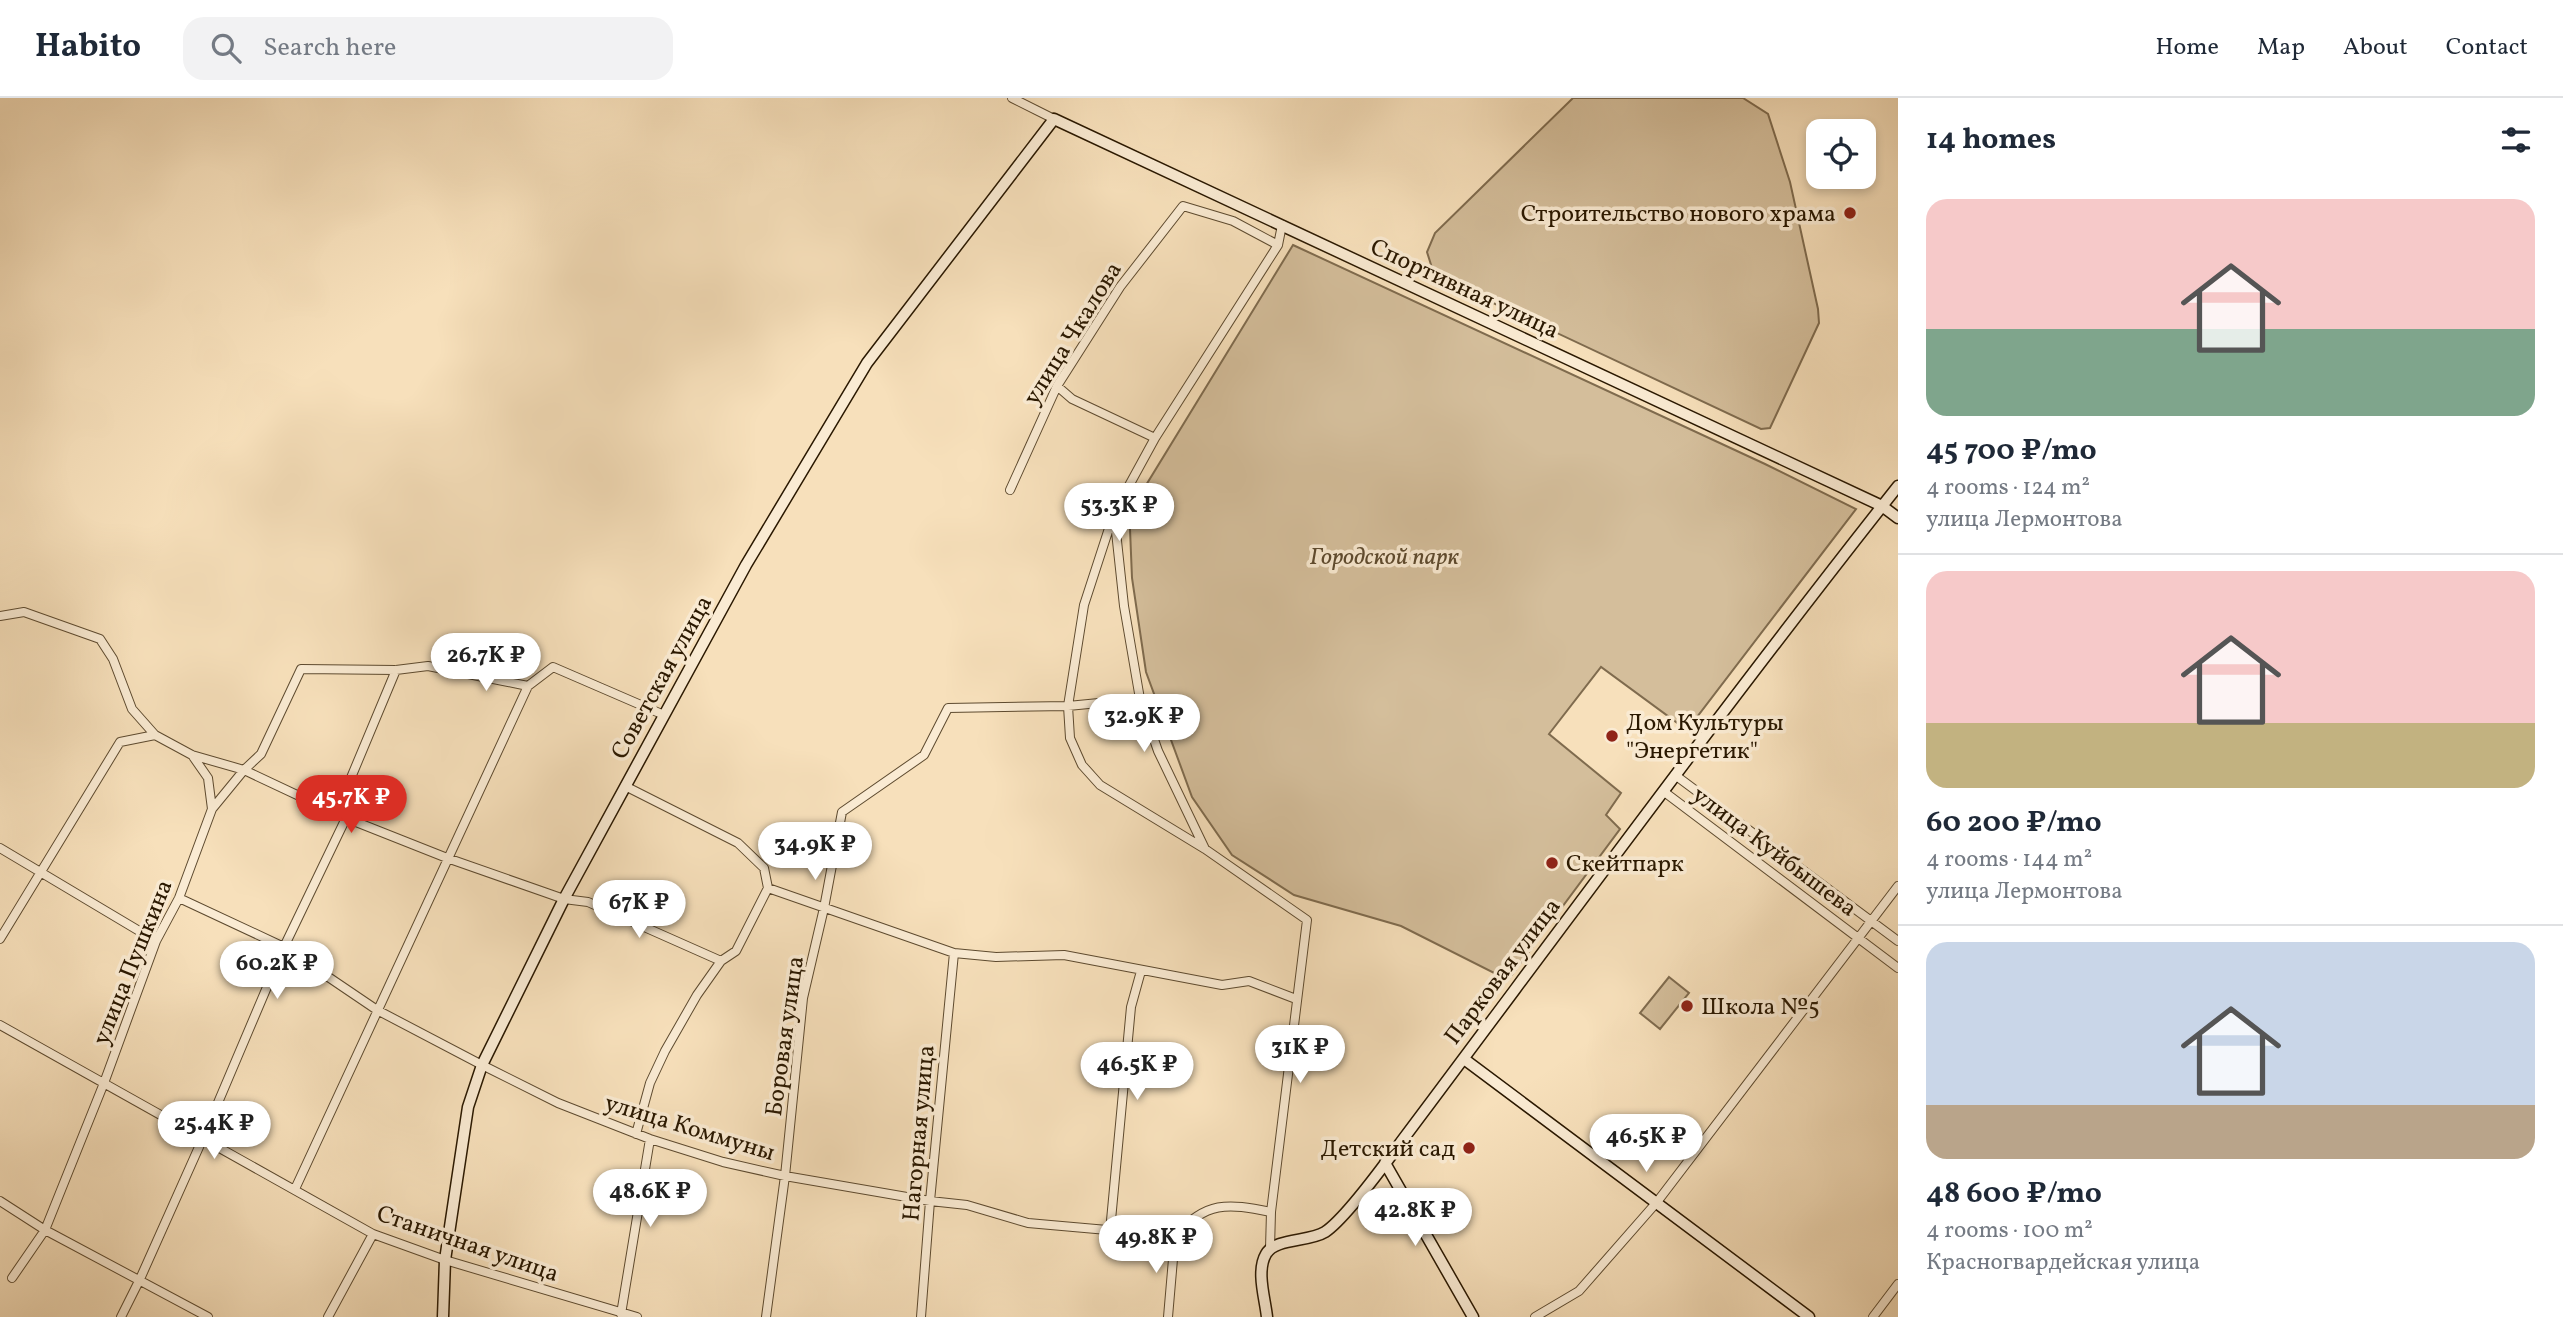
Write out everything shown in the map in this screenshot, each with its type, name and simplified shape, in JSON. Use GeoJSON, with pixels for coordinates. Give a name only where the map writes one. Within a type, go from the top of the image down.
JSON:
{"type":"FeatureCollection","features":[{"type":"Feature","properties":{"kind":"street","name":"Спортивная улица"},"geometry":{"type":"LineString","coordinates":[[1012,98],[1882,506],[1898,518]]}},
{"type":"Feature","properties":{"kind":"street","name":"Советская улица"},"geometry":{"type":"LineString","coordinates":[[443,1317],[445,1260],[468,1107],[482,1065],[564,899],[746,565],[867,363],[1054,119]]}},
{"type":"Feature","properties":{"kind":"street","name":"улица Чкалова"},"geometry":{"type":"LineString","coordinates":[[1010,490],[1057,386],[1120,286],[1183,206],[1233,221],[1278,245]]}},
{"type":"Feature","properties":{"kind":"street"},"geometry":{"type":"LineString","coordinates":[[1267,1317],[1263,1262],[1270,1248],[1271,1212],[1307,920],[1205,849],[1100,785],[1082,765],[1070,738],[1068,706],[1084,605],[1114,513],[1155,438],[1278,245],[1282,225]]}},
{"type":"Feature","properties":{"kind":"street"},"geometry":{"type":"LineString","coordinates":[[1057,386],[1072,399],[1155,438]]}},
{"type":"Feature","properties":{"kind":"street","name":"Парковая улица"},"geometry":{"type":"LineString","coordinates":[[1270,1248],[1277,1244],[1311,1238],[1331,1227],[1385,1163],[1675,775],[1898,486]]}},
{"type":"Feature","properties":{"kind":"street"},"geometry":{"type":"LineString","coordinates":[[1114,513],[1124,606],[1140,699],[1158,751],[1205,849]]}},
{"type":"Feature","properties":{"kind":"street"},"geometry":{"type":"LineString","coordinates":[[0,615],[24,612],[100,639],[113,659],[132,709],[155,735],[192,755],[244,770],[346,818],[447,858],[564,899],[589,902],[721,961]]}},
{"type":"Feature","properties":{"kind":"street"},"geometry":{"type":"LineString","coordinates":[[121,1317],[203,1138],[284,947],[346,818],[345,792],[396,670],[429,666],[528,686]]}},
{"type":"Feature","properties":{"kind":"street"},"geometry":{"type":"LineString","coordinates":[[295,1189],[528,686],[553,667],[664,715]]}},
{"type":"Feature","properties":{"kind":"street","name":"улица Пушкина"},"geometry":{"type":"LineString","coordinates":[[12,1278],[45,1230],[104,1083],[156,942],[179,898],[212,809],[261,754],[301,669],[396,670]]}},
{"type":"Feature","properties":{"kind":"street","name":"Боровая улица"},"geometry":{"type":"LineString","coordinates":[[766,1317],[785,1176],[803,998],[842,812],[923,755],[948,708],[1068,706],[1140,699]]}},
{"type":"Feature","properties":{"kind":"street"},"geometry":{"type":"LineString","coordinates":[[0,939],[120,742],[155,735]]}},
{"type":"Feature","properties":{"kind":"street"},"geometry":{"type":"LineString","coordinates":[[192,755],[208,778],[212,809]]}},
{"type":"Feature","properties":{"kind":"street","name":"улица Куйбышева"},"geometry":{"type":"LineString","coordinates":[[1675,775],[1898,941]]}},
{"type":"Feature","properties":{"kind":"street"},"geometry":{"type":"LineString","coordinates":[[625,786],[738,843],[764,868],[768,888],[736,951],[721,961],[697,995],[665,1051],[650,1083],[636,1134]]}},
{"type":"Feature","properties":{"kind":"street","name":"улица Куйбышева"},"geometry":{"type":"LineString","coordinates":[[1663,791],[1898,968]]}},
{"type":"Feature","properties":{"kind":"street"},"geometry":{"type":"LineString","coordinates":[[0,848],[156,942]]}},
{"type":"Feature","properties":{"kind":"street"},"geometry":{"type":"LineString","coordinates":[[1535,1317],[1579,1291],[1657,1202],[1898,886]]}},
{"type":"Feature","properties":{"kind":"street"},"geometry":{"type":"LineString","coordinates":[[768,888],[954,953],[996,957],[1064,955],[1222,985],[1249,981],[1296,999]]}},
{"type":"Feature","properties":{"kind":"street","name":"улица Коммуны"},"geometry":{"type":"LineString","coordinates":[[179,898],[284,947],[377,1010],[482,1065],[558,1103],[650,1139],[723,1162],[785,1176],[967,1205],[1028,1223],[1175,1236]]}},
{"type":"Feature","properties":{"kind":"street","name":"Нагорная улица"},"geometry":{"type":"LineString","coordinates":[[921,1317],[954,953]]}},
{"type":"Feature","properties":{"kind":"street"},"geometry":{"type":"LineString","coordinates":[[1110,1231],[1131,1007],[1141,971]]}},
{"type":"Feature","properties":{"kind":"street","name":"Станичная улица"},"geometry":{"type":"LineString","coordinates":[[0,1025],[373,1234],[445,1260],[621,1315],[637,1317]]}},
{"type":"Feature","properties":{"kind":"street"},"geometry":{"type":"LineString","coordinates":[[1464,1059],[1809,1317]]}},
{"type":"Feature","properties":{"kind":"street"},"geometry":{"type":"LineString","coordinates":[[621,1315],[650,1139]]}},
{"type":"Feature","properties":{"kind":"street"},"geometry":{"type":"LineString","coordinates":[[1385,1163],[1473,1317]]}},
{"type":"Feature","properties":{"kind":"street"},"geometry":{"type":"LineString","coordinates":[[0,1200],[45,1230],[208,1317]]}},
{"type":"Feature","properties":{"kind":"street"},"geometry":{"type":"LineString","coordinates":[[1168,1317],[1175,1236],[1195,1215],[1222,1207],[1247,1207],[1271,1212]]}},
{"type":"Feature","properties":{"kind":"street"},"geometry":{"type":"LineString","coordinates":[[328,1317],[373,1234]]}},
{"type":"Feature","properties":{"kind":"street"},"geometry":{"type":"LineString","coordinates":[[1873,1317],[1898,1284]]}},
{"type":"Feature","properties":{"kind":"green space"},"geometry":{"type":"Polygon","coordinates":[[[1573,98],[1743,98],[1768,114],[1790,182],[1819,323],[1770,428],[1761,429],[1457,286],[1433,271],[1427,252],[1435,233],[1573,98]]]}},
{"type":"Feature","properties":{"kind":"green space","name":"Городской парк"},"geometry":{"type":"Polygon","coordinates":[[[1293,245],[1765,464],[1856,509],[1687,730],[1601,667],[1549,734],[1621,793],[1606,815],[1620,829],[1508,980],[1401,926],[1294,895],[1232,855],[1192,797],[1146,672],[1132,578],[1130,529],[1140,495],[1293,245]]]}},
{"type":"Feature","properties":{"kind":"green space"},"geometry":{"type":"Polygon","coordinates":[[[1669,977],[1689,993],[1660,1029],[1640,1013],[1669,977]]]}},
{"type":"Feature","properties":{"kind":"place","name":"Строительство нового храма"},"geometry":{"type":"Point","coordinates":[1850,213]}},
{"type":"Feature","properties":{"kind":"place","name":"Дом Культуры \"Энергетик\""},"geometry":{"type":"Point","coordinates":[1612,736]}},
{"type":"Feature","properties":{"kind":"place","name":"Скейтпарк"},"geometry":{"type":"Point","coordinates":[1552,863]}},
{"type":"Feature","properties":{"kind":"place","name":"Школа №5"},"geometry":{"type":"Point","coordinates":[1687,1006]}},
{"type":"Feature","properties":{"kind":"place","name":"Детский сад"},"geometry":{"type":"Point","coordinates":[1469,1148]}}]}
